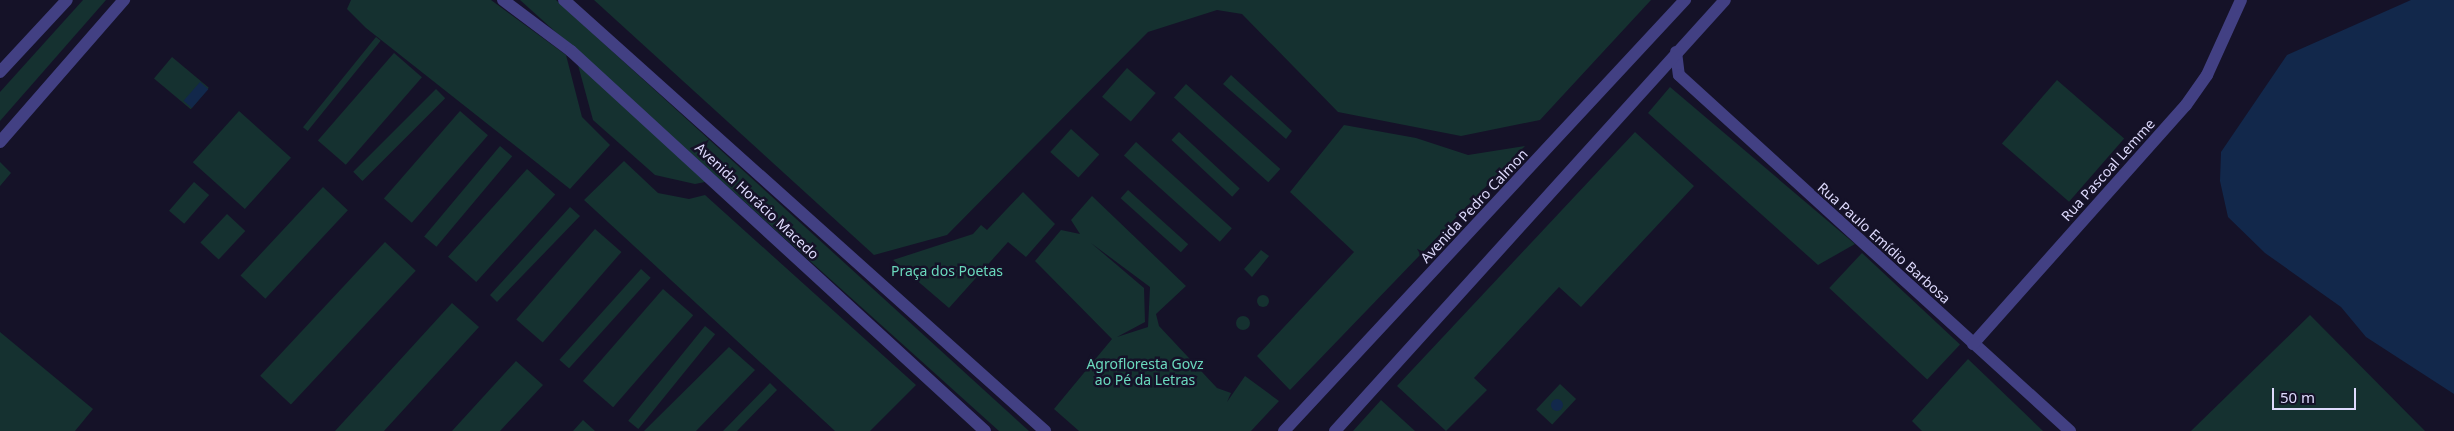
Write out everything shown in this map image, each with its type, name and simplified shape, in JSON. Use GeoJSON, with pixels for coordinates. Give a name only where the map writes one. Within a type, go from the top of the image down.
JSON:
{"type":"FeatureCollection","features":[{"type":"Feature","properties":{"kind":"street"},"geometry":{"type":"LineString","coordinates":[[0,72],[66,0]]}},
{"type":"Feature","properties":{"kind":"street"},"geometry":{"type":"LineString","coordinates":[[0,142],[124,0]]}},
{"type":"Feature","properties":{"kind":"street","name":"Avenida Horácio Macedo"},"geometry":{"type":"LineString","coordinates":[[503,0],[572,51],[985,431]]}},
{"type":"Feature","properties":{"kind":"street","name":"Avenida Horácio Macedo"},"geometry":{"type":"LineString","coordinates":[[564,0],[1045,431]]}},
{"type":"Feature","properties":{"kind":"street","name":"Avenida Pedro Calmon"},"geometry":{"type":"LineString","coordinates":[[1284,431],[1685,0]]}},
{"type":"Feature","properties":{"kind":"street"},"geometry":{"type":"LineString","coordinates":[[1335,431],[1654,74],[1725,0]]}},
{"type":"Feature","properties":{"kind":"street","name":"Rua Pascoal Lemme"},"geometry":{"type":"LineString","coordinates":[[1973,344],[2186,105],[2208,75],[2241,0]]}},
{"type":"Feature","properties":{"kind":"street"},"geometry":{"type":"LineString","coordinates":[[1654,74],[1679,75],[1676,52]]}},
{"type":"Feature","properties":{"kind":"street","name":"Rua Paulo Emídio Barbosa"},"geometry":{"type":"LineString","coordinates":[[1679,75],[2070,431]]}},
{"type":"Feature","properties":{"kind":"green space"},"geometry":{"type":"Polygon","coordinates":[[[83,0],[106,0],[0,121],[0,92],[83,0]]]}},
{"type":"Feature","properties":{"kind":"green space"},"geometry":{"type":"Polygon","coordinates":[[[351,0],[491,0],[566,55],[582,117],[610,145],[570,189],[366,28],[347,9],[351,0]]]}},
{"type":"Feature","properties":{"kind":"green space"},"geometry":{"type":"Polygon","coordinates":[[[520,0],[556,0],[1029,431],[999,431],[520,0]]]}},
{"type":"Feature","properties":{"kind":"green space"},"geometry":{"type":"Polygon","coordinates":[[[594,0],[1651,0],[1540,120],[1461,136],[1338,112],[1242,14],[1217,10],[1148,32],[947,235],[874,255],[594,0]]]}},
{"type":"Feature","properties":{"kind":"green space"},"geometry":{"type":"Polygon","coordinates":[[[376,37],[381,41],[308,131],[303,127],[376,37]]]}},
{"type":"Feature","properties":{"kind":"green space"},"geometry":{"type":"Polygon","coordinates":[[[394,53],[422,77],[346,165],[318,141],[394,53]]]}},
{"type":"Feature","properties":{"kind":"green space"},"geometry":{"type":"Polygon","coordinates":[[[172,57],[209,88],[191,109],[154,78],[172,57]]]}},
{"type":"Feature","properties":{"kind":"green space"},"geometry":{"type":"Polygon","coordinates":[[[578,65],[710,181],[695,184],[655,175],[593,120],[578,65]]]}},
{"type":"Feature","properties":{"kind":"green space"},"geometry":{"type":"Polygon","coordinates":[[[1127,68],[1156,93],[1131,122],[1102,97],[1127,68]]]}},
{"type":"Feature","properties":{"kind":"green space"},"geometry":{"type":"Polygon","coordinates":[[[1231,75],[1292,131],[1286,139],[1223,84],[1231,75]]]}},
{"type":"Feature","properties":{"kind":"green space"},"geometry":{"type":"Polygon","coordinates":[[[2057,80],[2124,138],[2069,202],[2002,143],[2057,80]]]}},
{"type":"Feature","properties":{"kind":"green space"},"geometry":{"type":"Polygon","coordinates":[[[1186,84],[1280,169],[1268,182],[1174,97],[1186,84]]]}},
{"type":"Feature","properties":{"kind":"green space"},"geometry":{"type":"Polygon","coordinates":[[[1670,87],[1855,244],[1818,265],[1648,113],[1670,87]]]}},
{"type":"Feature","properties":{"kind":"green space"},"geometry":{"type":"Polygon","coordinates":[[[436,89],[445,98],[362,181],[353,172],[436,89]]]}},
{"type":"Feature","properties":{"kind":"green space"},"geometry":{"type":"Polygon","coordinates":[[[239,111],[291,158],[245,209],[193,162],[239,111]]]}},
{"type":"Feature","properties":{"kind":"green space"},"geometry":{"type":"Polygon","coordinates":[[[460,111],[488,135],[412,223],[384,199],[460,111]]]}},
{"type":"Feature","properties":{"kind":"green space"},"geometry":{"type":"Polygon","coordinates":[[[1344,125],[1416,138],[1468,155],[1525,146],[1290,390],[1257,356],[1354,252],[1290,192],[1344,125]]]}},
{"type":"Feature","properties":{"kind":"green space"},"geometry":{"type":"Polygon","coordinates":[[[1071,129],[1099,154],[1078,177],[1050,152],[1071,129]]]}},
{"type":"Feature","properties":{"kind":"green space"},"geometry":{"type":"Polygon","coordinates":[[[1179,132],[1240,189],[1232,197],[1171,140],[1179,132]]]}},
{"type":"Feature","properties":{"kind":"green space"},"geometry":{"type":"Polygon","coordinates":[[[1635,132],[1694,186],[1581,307],[1559,287],[1474,378],[1487,390],[1446,431],[1397,386],[1635,132]]]}},
{"type":"Feature","properties":{"kind":"green space"},"geometry":{"type":"Polygon","coordinates":[[[1136,142],[1232,228],[1220,242],[1124,155],[1136,142]]]}},
{"type":"Feature","properties":{"kind":"green space"},"geometry":{"type":"Polygon","coordinates":[[[500,146],[512,156],[436,247],[424,236],[500,146]]]}},
{"type":"Feature","properties":{"kind":"green space"},"geometry":{"type":"Polygon","coordinates":[[[624,161],[658,193],[689,199],[705,195],[916,385],[870,431],[835,431],[584,200],[624,161]]]}},
{"type":"Feature","properties":{"kind":"green space"},"geometry":{"type":"Polygon","coordinates":[[[0,162],[11,173],[0,186],[0,162]]]}},
{"type":"Feature","properties":{"kind":"green space"},"geometry":{"type":"Polygon","coordinates":[[[527,169],[555,194],[476,282],[448,257],[527,169]]]}},
{"type":"Feature","properties":{"kind":"green space"},"geometry":{"type":"Polygon","coordinates":[[[194,182],[209,195],[184,224],[169,211],[194,182]]]}},
{"type":"Feature","properties":{"kind":"green space"},"geometry":{"type":"Polygon","coordinates":[[[323,187],[348,210],[265,299],[240,275],[323,187]]]}},
{"type":"Feature","properties":{"kind":"green space"},"geometry":{"type":"Polygon","coordinates":[[[1128,190],[1188,244],[1181,252],[1121,198],[1128,190]]]}},
{"type":"Feature","properties":{"kind":"green space","name":"Praça dos Poetas"},"geometry":{"type":"Polygon","coordinates":[[[1023,192],[1055,224],[1026,257],[1008,242],[949,308],[893,260],[973,234],[981,225],[987,230],[1023,192]]]}},
{"type":"Feature","properties":{"kind":"green space","name":"Agrofloresta Govz ao Pé da Letras"},"geometry":{"type":"Polygon","coordinates":[[[1092,196],[1186,286],[1156,314],[1159,326],[1217,388],[1231,393],[1227,402],[1245,376],[1279,401],[1251,431],[1079,431],[1054,409],[1112,339],[1035,261],[1061,230],[1080,234],[1071,220],[1092,196]],[[1091,243],[1144,288],[1145,322],[1117,337],[1148,327],[1150,287],[1091,243]]]}},
{"type":"Feature","properties":{"kind":"green space"},"geometry":{"type":"Polygon","coordinates":[[[570,207],[580,216],[497,302],[490,295],[570,207]]]}},
{"type":"Feature","properties":{"kind":"green space"},"geometry":{"type":"Polygon","coordinates":[[[227,214],[245,231],[219,260],[200,243],[227,214]]]}},
{"type":"Feature","properties":{"kind":"green space"},"geometry":{"type":"Polygon","coordinates":[[[595,229],[621,252],[543,343],[516,320],[595,229]]]}},
{"type":"Feature","properties":{"kind":"green space"},"geometry":{"type":"Polygon","coordinates":[[[385,242],[416,271],[291,404],[260,376],[385,242]]]}},
{"type":"Feature","properties":{"kind":"green space"},"geometry":{"type":"Polygon","coordinates":[[[1261,250],[1269,256],[1252,277],[1244,269],[1261,250]]]}},
{"type":"Feature","properties":{"kind":"green space"},"geometry":{"type":"Polygon","coordinates":[[[1862,253],[1960,344],[1927,379],[1829,288],[1862,253]]]}},
{"type":"Feature","properties":{"kind":"green space"},"geometry":{"type":"Polygon","coordinates":[[[641,269],[651,278],[569,368],[559,360],[641,269]]]}},
{"type":"Feature","properties":{"kind":"green space"},"geometry":{"type":"Polygon","coordinates":[[[663,289],[693,315],[613,407],[583,381],[663,289]]]}},
{"type":"Feature","properties":{"kind":"green space"},"geometry":{"type":"Polygon","coordinates":[[[1263,295],[1269,301],[1263,307],[1257,301],[1263,295]]]}},
{"type":"Feature","properties":{"kind":"green space"},"geometry":{"type":"Polygon","coordinates":[[[452,303],[479,327],[384,431],[335,431],[452,303]]]}},
{"type":"Feature","properties":{"kind":"green space"},"geometry":{"type":"Polygon","coordinates":[[[2310,315],[2425,431],[2191,431],[2310,315]]]}},
{"type":"Feature","properties":{"kind":"green space"},"geometry":{"type":"Polygon","coordinates":[[[1243,316],[1248,318],[1250,323],[1248,328],[1243,330],[1238,328],[1236,323],[1238,318],[1243,316]]]}},
{"type":"Feature","properties":{"kind":"green space"},"geometry":{"type":"Polygon","coordinates":[[[705,326],[715,334],[638,429],[628,421],[705,326]]]}},
{"type":"Feature","properties":{"kind":"green space"},"geometry":{"type":"Polygon","coordinates":[[[0,332],[93,409],[75,431],[0,431],[0,332]]]}},
{"type":"Feature","properties":{"kind":"green space"},"geometry":{"type":"Polygon","coordinates":[[[729,347],[755,370],[696,431],[644,431],[729,347]]]}},
{"type":"Feature","properties":{"kind":"green space"},"geometry":{"type":"Polygon","coordinates":[[[1968,359],[2043,431],[1922,431],[1912,421],[1968,359]]]}},
{"type":"Feature","properties":{"kind":"green space"},"geometry":{"type":"Polygon","coordinates":[[[516,361],[543,385],[500,431],[452,431],[516,361]]]}},
{"type":"Feature","properties":{"kind":"green space"},"geometry":{"type":"Polygon","coordinates":[[[770,383],[777,390],[737,431],[723,431],[770,383]]]}},
{"type":"Feature","properties":{"kind":"green space"},"geometry":{"type":"Polygon","coordinates":[[[1560,384],[1576,399],[1552,425],[1536,410],[1560,384]]]}},
{"type":"Feature","properties":{"kind":"green space"},"geometry":{"type":"Polygon","coordinates":[[[1381,400],[1415,431],[1353,431],[1381,400]]]}},
{"type":"Feature","properties":{"kind":"green space"},"geometry":{"type":"Polygon","coordinates":[[[583,420],[595,431],[573,431],[583,420]]]}},
{"type":"Feature","properties":{"kind":"water"},"geometry":{"type":"Polygon","coordinates":[[[2411,0],[2454,0],[2454,394],[2366,337],[2341,307],[2265,253],[2228,217],[2220,181],[2221,152],[2287,55],[2411,0]]]}},
{"type":"Feature","properties":{"kind":"water"},"geometry":{"type":"Polygon","coordinates":[[[200,82],[208,89],[192,108],[184,101],[200,82]]]}},
{"type":"Feature","properties":{"kind":"water"},"geometry":{"type":"Polygon","coordinates":[[[1555,399],[1559,399],[1563,405],[1559,411],[1555,411],[1551,407],[1551,403],[1555,399]]]}}]}
